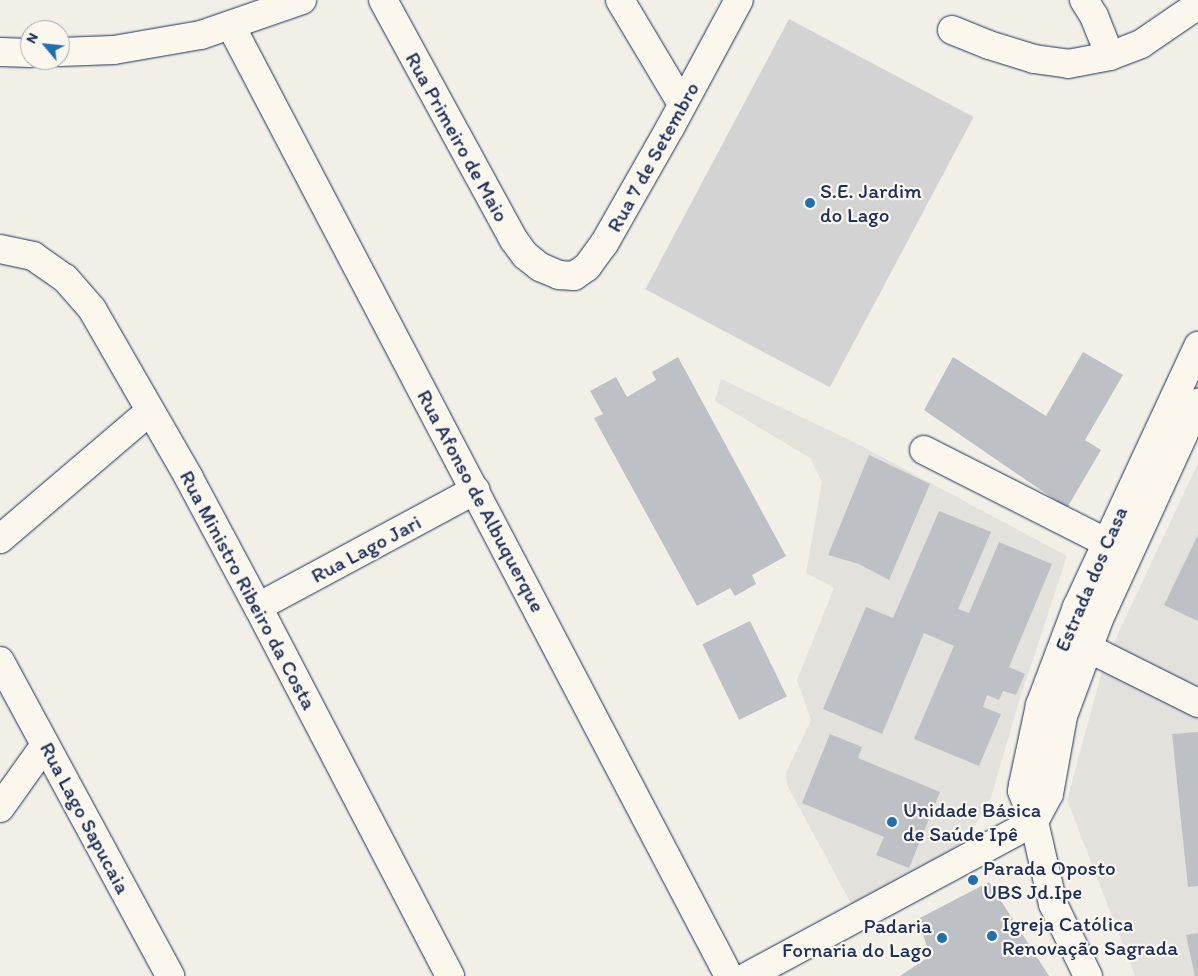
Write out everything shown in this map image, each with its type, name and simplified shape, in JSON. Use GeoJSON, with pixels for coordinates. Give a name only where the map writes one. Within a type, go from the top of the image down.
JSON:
{"type":"FeatureCollection","features":[{"type":"Feature","properties":{"kind":"street"},"geometry":{"type":"LineString","coordinates":[[70,52],[114,50],[157,44],[231,26],[302,0]]}},
{"type":"Feature","properties":{"kind":"street","name":"Rua Primeiro de Maio"},"geometry":{"type":"LineString","coordinates":[[383,0],[497,211],[525,255],[540,267]]}},
{"type":"Feature","properties":{"kind":"street"},"geometry":{"type":"LineString","coordinates":[[620,0],[682,104]]}},
{"type":"Feature","properties":{"kind":"street","name":"Rua 7 de Setembro"},"geometry":{"type":"LineString","coordinates":[[540,267],[559,275],[574,276],[587,267],[604,244],[738,0]]}},
{"type":"Feature","properties":{"kind":"street"},"geometry":{"type":"LineString","coordinates":[[1084,0],[1094,16],[1110,56]]}},
{"type":"Feature","properties":{"kind":"street"},"geometry":{"type":"LineString","coordinates":[[952,30],[989,45],[1034,59],[1068,64],[1110,56],[1141,44],[1198,5]]}},
{"type":"Feature","properties":{"kind":"street","name":"Rua Afonso de Albuquerque"},"geometry":{"type":"LineString","coordinates":[[231,26],[730,976]]}},
{"type":"Feature","properties":{"kind":"street"},"geometry":{"type":"LineString","coordinates":[[0,52],[20,52]]}},
{"type":"Feature","properties":{"kind":"street","name":"Rua Ministro Ribeiro da Costa"},"geometry":{"type":"LineString","coordinates":[[0,249],[33,256],[65,278],[92,310],[189,478],[450,976]]}},
{"type":"Feature","properties":{"kind":"street","name":"Estrada dos Casa"},"geometry":{"type":"LineString","coordinates":[[1034,822],[1049,794],[1063,716],[1088,648],[1116,548],[1198,346]]}},
{"type":"Feature","properties":{"kind":"street","name":"Estrada dos Casa"},"geometry":{"type":"LineString","coordinates":[[1088,976],[1053,904],[1034,822],[1022,791],[1040,705],[1077,607],[1116,548],[1198,403]]}},
{"type":"Feature","properties":{"kind":"street"},"geometry":{"type":"LineString","coordinates":[[0,539],[150,411]]}},
{"type":"Feature","properties":{"kind":"street"},"geometry":{"type":"LineString","coordinates":[[924,450],[1116,548]]}},
{"type":"Feature","properties":{"kind":"street","name":"Rua Lago Jari"},"geometry":{"type":"LineString","coordinates":[[258,607],[475,490]]}},
{"type":"Feature","properties":{"kind":"street"},"geometry":{"type":"LineString","coordinates":[[1088,648],[1198,703]]}},
{"type":"Feature","properties":{"kind":"street","name":"Rua Lago Sapucaia"},"geometry":{"type":"LineString","coordinates":[[0,661],[165,973]]}},
{"type":"Feature","properties":{"kind":"street"},"geometry":{"type":"LineString","coordinates":[[0,808],[45,744]]}},
{"type":"Feature","properties":{"kind":"street"},"geometry":{"type":"LineString","coordinates":[[748,976],[1034,822]]}},
{"type":"Feature","properties":{"kind":"shaded area","name":"S.E. Jardim do Lago"},"geometry":{"type":"Polygon","coordinates":[[[789,19],[974,117],[830,387],[645,289],[789,19]]]}},
{"type":"Feature","properties":{"kind":"shaded area"},"geometry":{"type":"Polygon","coordinates":[[[721,379],[850,440],[1067,556],[1019,702],[991,797],[963,846],[853,907],[787,785],[786,773],[811,720],[797,680],[834,588],[806,573],[822,482],[810,458],[715,401],[721,379]]]}},
{"type":"Feature","properties":{"kind":"shaded area"},"geometry":{"type":"Polygon","coordinates":[[[1198,463],[1198,976],[1135,976],[1067,800],[1104,664],[1198,463]]]}},
{"type":"Feature","properties":{"kind":"building"},"geometry":{"type":"Polygon","coordinates":[[[1083,352],[1123,375],[1085,440],[1101,450],[1067,508],[924,410],[953,357],[1046,416],[1083,352]]]}},
{"type":"Feature","properties":{"kind":"building"},"geometry":{"type":"Polygon","coordinates":[[[678,357],[786,556],[752,575],[756,584],[735,596],[730,588],[697,606],[594,418],[603,414],[590,391],[616,377],[627,397],[656,380],[652,372],[678,357]]]}},
{"type":"Feature","properties":{"kind":"building"},"geometry":{"type":"Polygon","coordinates":[[[869,455],[930,484],[889,580],[859,564],[828,555],[869,455]]]}},
{"type":"Feature","properties":{"kind":"building"},"geometry":{"type":"Polygon","coordinates":[[[939,511],[991,532],[958,609],[969,613],[999,542],[1052,564],[1009,667],[1025,674],[1016,695],[1003,691],[999,700],[987,695],[983,707],[1001,714],[979,766],[914,739],[954,646],[924,633],[882,734],[823,709],[866,607],[893,618],[939,511]]]}},
{"type":"Feature","properties":{"kind":"building"},"geometry":{"type":"Polygon","coordinates":[[[1198,535],[1198,621],[1164,605],[1198,535]]]}},
{"type":"Feature","properties":{"kind":"building"},"geometry":{"type":"Polygon","coordinates":[[[750,621],[787,696],[739,720],[702,644],[750,621]]]}},
{"type":"Feature","properties":{"kind":"building"},"geometry":{"type":"Polygon","coordinates":[[[1198,732],[1198,886],[1188,887],[1172,734],[1198,732]]]}},
{"type":"Feature","properties":{"kind":"building"},"geometry":{"type":"Polygon","coordinates":[[[830,734],[862,747],[858,758],[940,792],[909,868],[876,855],[884,837],[802,803],[830,734]]]}},
{"type":"Feature","properties":{"kind":"building","name":"Igreja Católica Renovação Sagrada"},"geometry":{"type":"Polygon","coordinates":[[[989,882],[1049,976],[900,976],[930,956],[918,919],[989,882]]]}},
{"type":"Feature","properties":{"kind":"building"},"geometry":{"type":"Polygon","coordinates":[[[1198,933],[1198,976],[1195,976],[1186,935],[1198,933]]]}},
{"type":"Feature","properties":{"kind":"place","name":"S.E. Jardim do Lago"},"geometry":{"type":"Point","coordinates":[810,203]}},
{"type":"Feature","properties":{"kind":"place","name":"Unidade Básica de Saúde Ipê"},"geometry":{"type":"Point","coordinates":[892,822]}},
{"type":"Feature","properties":{"kind":"place","name":"Parada Oposto UBS Jd.Ipe"},"geometry":{"type":"Point","coordinates":[973,880]}},
{"type":"Feature","properties":{"kind":"place","name":"Igreja Católica Renovação Sagrada"},"geometry":{"type":"Point","coordinates":[992,936]}},
{"type":"Feature","properties":{"kind":"place","name":"Padaria Fornaria do Lago"},"geometry":{"type":"Point","coordinates":[942,938]}}]}
